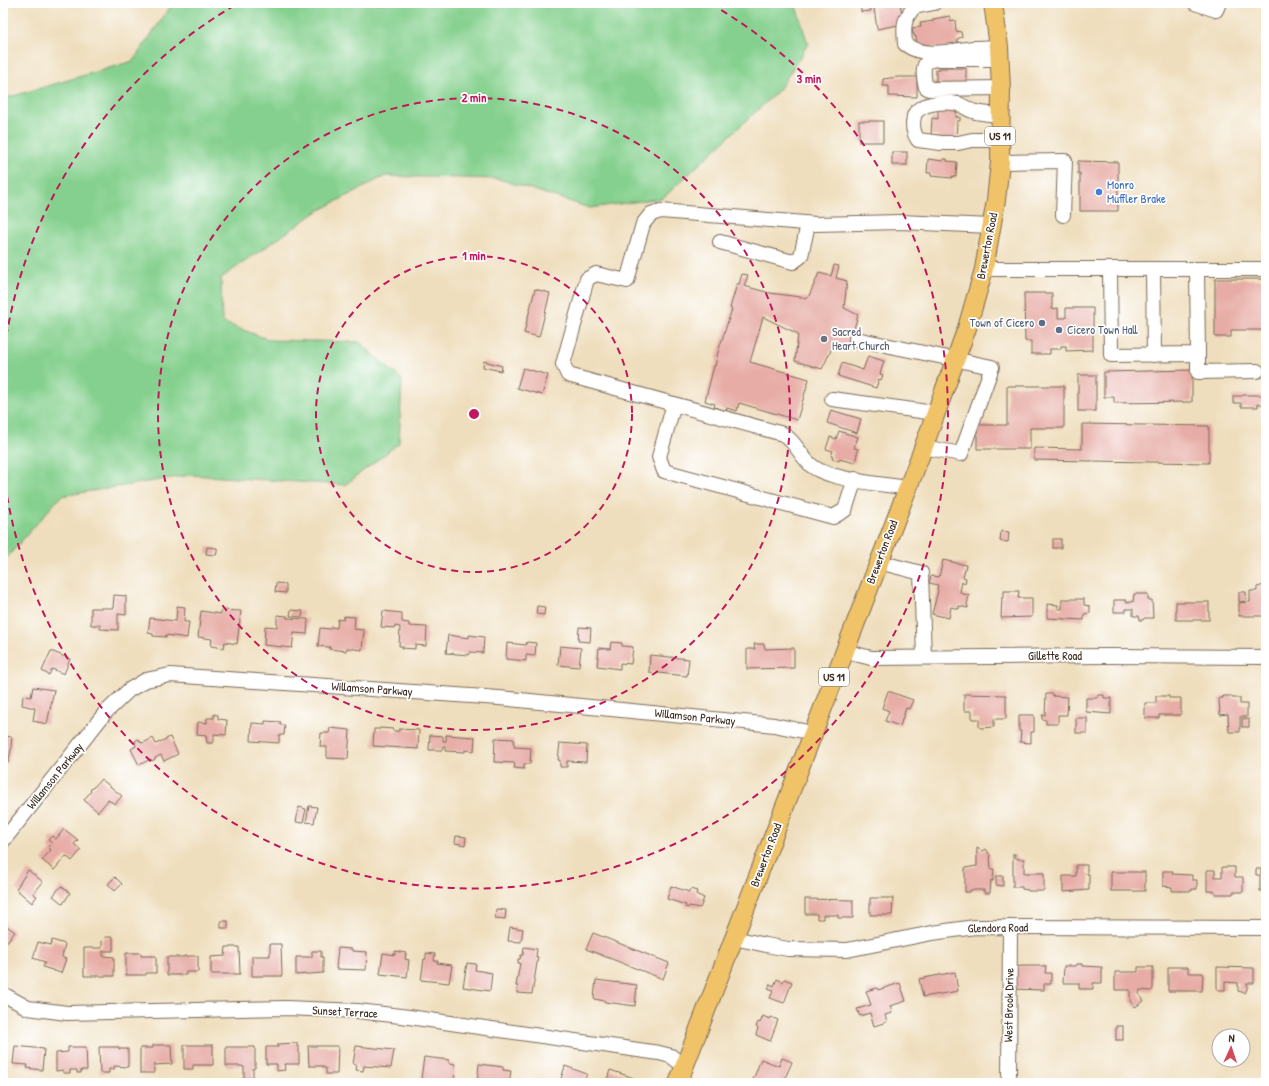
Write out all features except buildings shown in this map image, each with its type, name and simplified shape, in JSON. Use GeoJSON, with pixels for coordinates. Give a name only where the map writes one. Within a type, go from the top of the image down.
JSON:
{"type":"FeatureCollection","features":[{"type":"Feature","properties":{"kind":"main road","name":"Brewerton Road"},"geometry":{"type":"LineString","coordinates":[[682,1075],[936,413],[967,328],[984,269],[1000,162],[1001,88],[999,53],[993,3]]}},
{"type":"Feature","properties":{"kind":"street"},"geometry":{"type":"LineString","coordinates":[[934,3],[914,7],[907,16],[904,25],[905,44],[911,48],[939,53],[974,48],[999,53]]}},
{"type":"Feature","properties":{"kind":"street"},"geometry":{"type":"LineString","coordinates":[[1195,3],[1216,10],[1219,3]]}},
{"type":"Feature","properties":{"kind":"street"},"geometry":{"type":"LineString","coordinates":[[999,53],[928,61],[925,64],[924,82],[928,89],[1001,88]]}},
{"type":"Feature","properties":{"kind":"street"},"geometry":{"type":"LineString","coordinates":[[1000,115],[974,112],[957,104],[929,104],[920,107],[915,113],[913,121],[914,135],[918,140],[922,141],[958,143],[972,140],[1000,140]]}},
{"type":"Feature","properties":{"kind":"street"},"geometry":{"type":"LineString","coordinates":[[1000,162],[1065,161],[1063,215]]}},
{"type":"Feature","properties":{"kind":"street"},"geometry":{"type":"LineString","coordinates":[[907,488],[825,472],[812,466],[791,439],[783,434],[568,375],[563,364],[587,279],[596,274],[627,281],[643,224],[651,214],[661,211],[808,224],[900,222],[991,226]]}},
{"type":"Feature","properties":{"kind":"street"},"geometry":{"type":"LineString","coordinates":[[720,242],[793,262],[801,256],[808,224]]}},
{"type":"Feature","properties":{"kind":"street"},"geometry":{"type":"LineString","coordinates":[[984,269],[1266,269]]}},
{"type":"Feature","properties":{"kind":"street"},"geometry":{"type":"LineString","coordinates":[[1110,269],[1111,355],[1198,354]]}},
{"type":"Feature","properties":{"kind":"street"},"geometry":{"type":"LineString","coordinates":[[1153,269],[1154,355]]}},
{"type":"Feature","properties":{"kind":"street"},"geometry":{"type":"LineString","coordinates":[[1197,269],[1198,372],[1258,371]]}},
{"type":"Feature","properties":{"kind":"street"},"geometry":{"type":"LineString","coordinates":[[856,339],[992,367],[962,454],[923,447]]}},
{"type":"Feature","properties":{"kind":"street"},"geometry":{"type":"LineString","coordinates":[[832,399],[936,413]]}},
{"type":"Feature","properties":{"kind":"street"},"geometry":{"type":"LineString","coordinates":[[674,404],[659,457],[664,471],[833,517],[845,510],[855,479]]}},
{"type":"Feature","properties":{"kind":"street"},"geometry":{"type":"LineString","coordinates":[[879,562],[920,573],[924,657]]}},
{"type":"Feature","properties":{"kind":"street","name":"Gillette Road"},"geometry":{"type":"LineString","coordinates":[[844,651],[871,658],[1109,656],[1266,657]]}},
{"type":"Feature","properties":{"kind":"street","name":"Willamson Parkway"},"geometry":{"type":"LineString","coordinates":[[3,841],[106,712],[130,690],[146,680],[170,675],[507,698],[774,725],[813,733]]}},
{"type":"Feature","properties":{"kind":"street","name":"Glendora Road"},"geometry":{"type":"LineString","coordinates":[[734,938],[766,946],[788,949],[847,950],[932,933],[975,927],[1266,928]]}},
{"type":"Feature","properties":{"kind":"street","name":"West Brook Drive"},"geometry":{"type":"LineString","coordinates":[[1009,1083],[1010,927]]}},
{"type":"Feature","properties":{"kind":"street","name":"Sunset Terrace"},"geometry":{"type":"LineString","coordinates":[[3,994],[28,1008],[67,1013],[286,1008],[380,1013],[659,1053],[671,1056],[682,1075]]}},
{"type":"Feature","properties":{"kind":"green space"},"geometry":{"type":"Polygon","coordinates":[[[173,3],[795,3],[808,44],[779,90],[663,198],[590,208],[499,179],[385,176],[318,211],[221,278],[222,322],[270,340],[359,342],[402,380],[399,443],[345,485],[190,475],[61,496],[3,562],[3,99],[133,61],[173,3]]]}},
{"type":"Feature","properties":{"kind":"place","name":"Monro Muffler Brake"},"geometry":{"type":"Point","coordinates":[1099,192]}},
{"type":"Feature","properties":{"kind":"place","name":"Town of Cicero"},"geometry":{"type":"Point","coordinates":[1042,323]}},
{"type":"Feature","properties":{"kind":"place","name":"Cicero Town Hall"},"geometry":{"type":"Point","coordinates":[1059,330]}},
{"type":"Feature","properties":{"kind":"place","name":"Sacred Heart Church"},"geometry":{"type":"Point","coordinates":[824,339]}}]}
